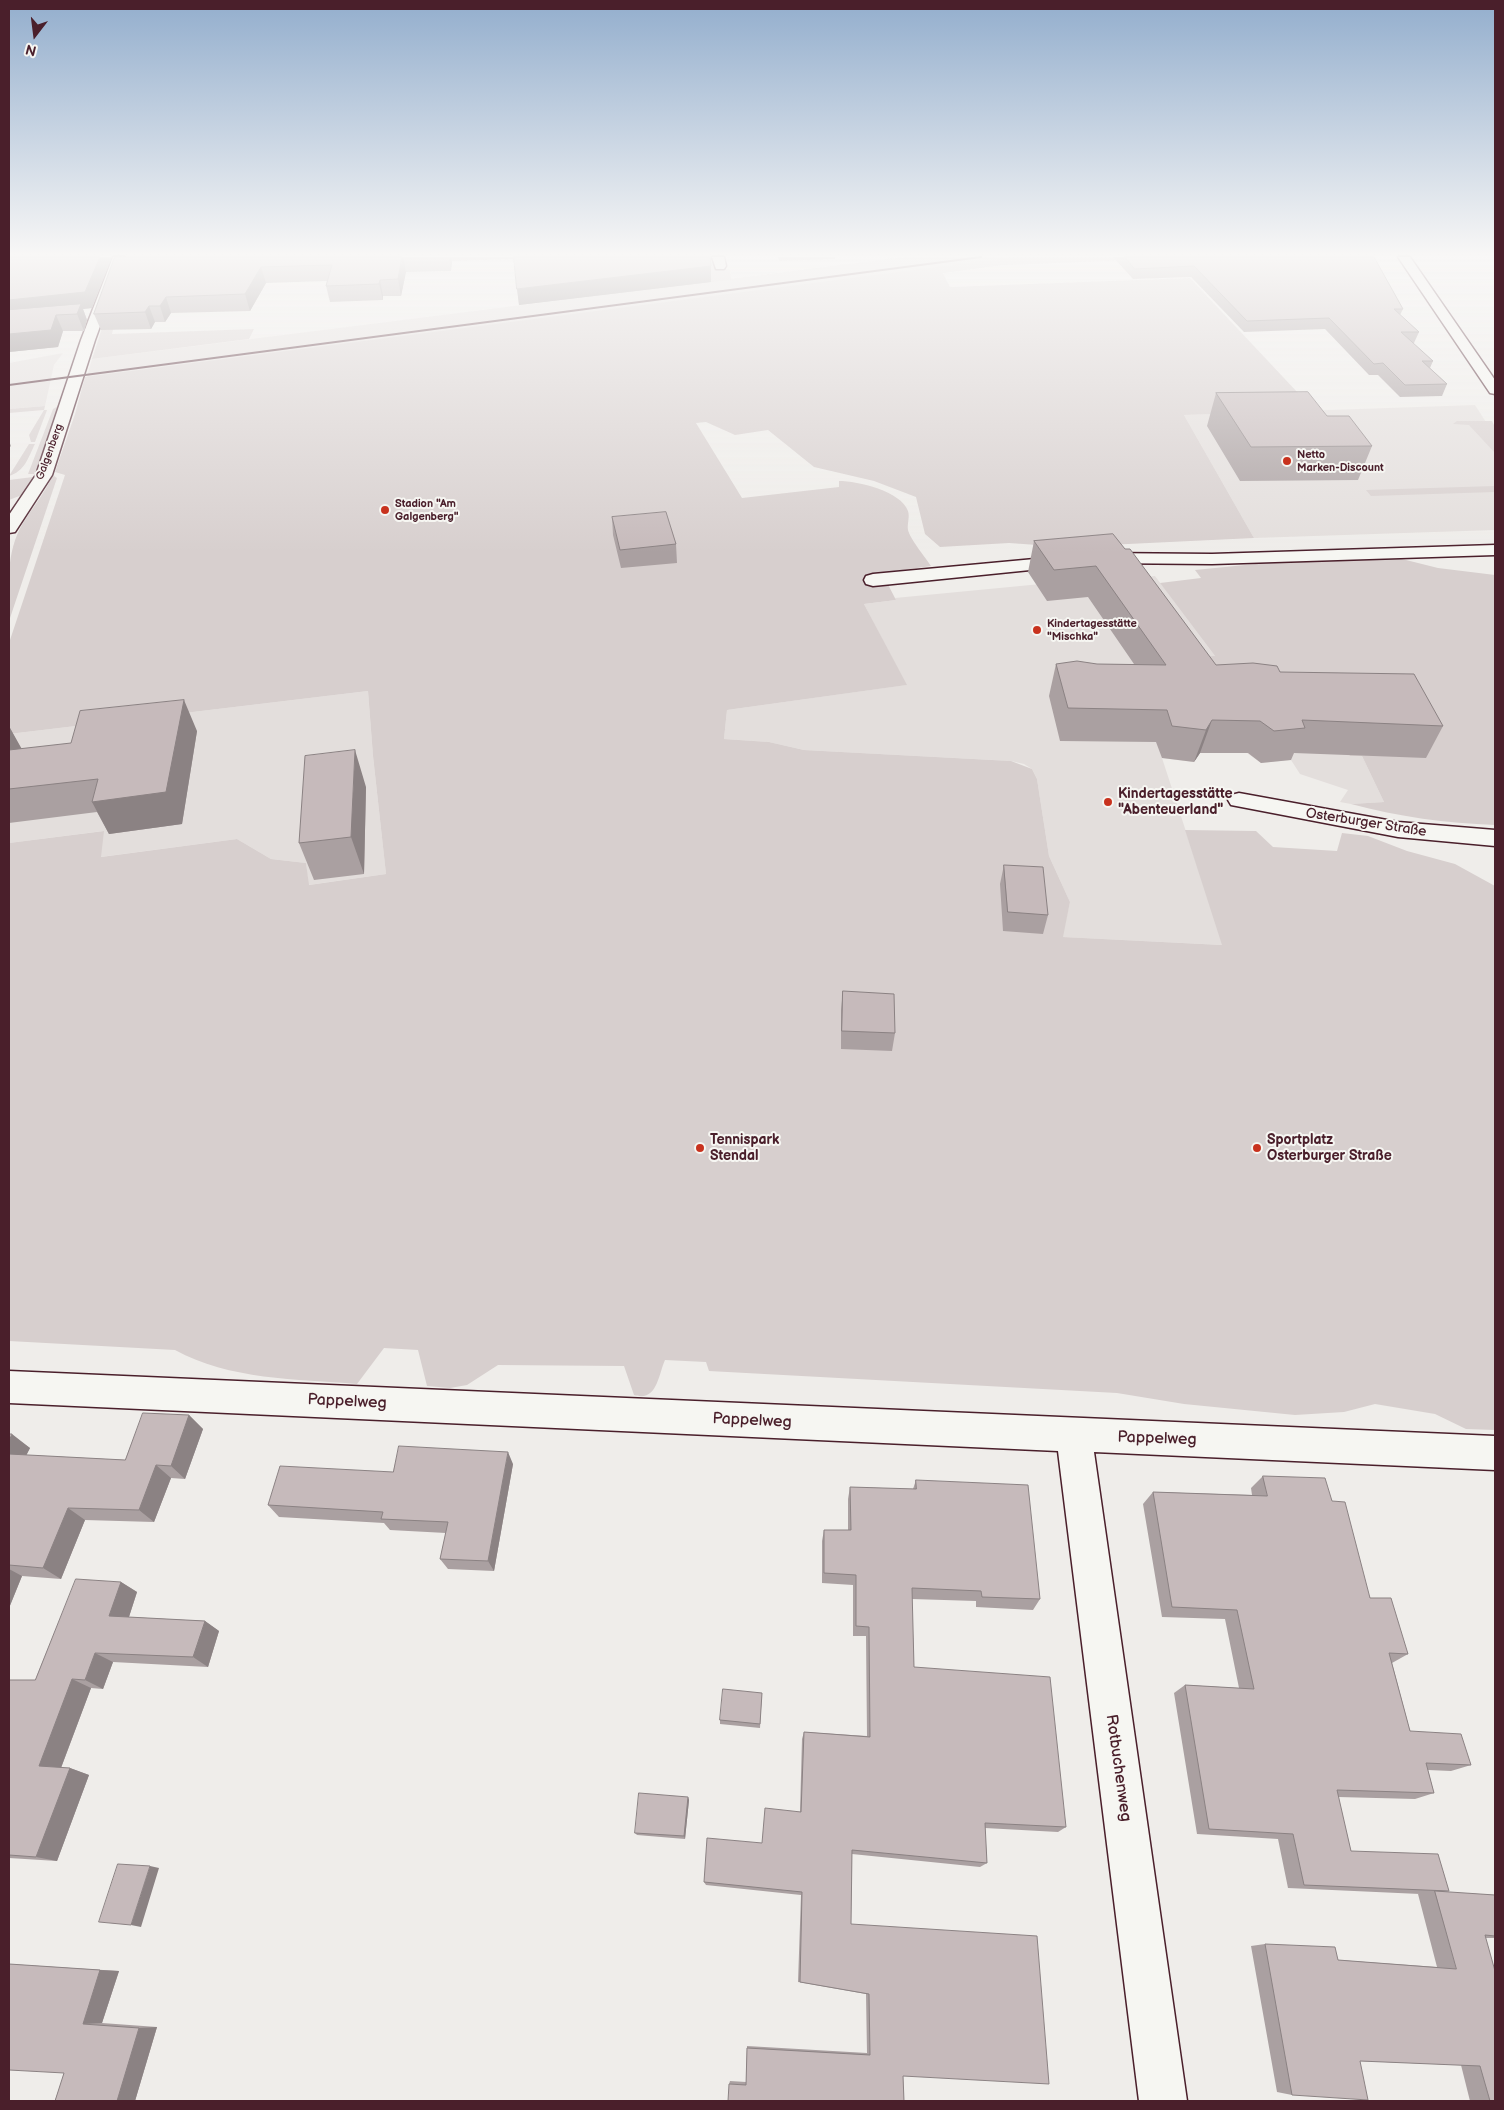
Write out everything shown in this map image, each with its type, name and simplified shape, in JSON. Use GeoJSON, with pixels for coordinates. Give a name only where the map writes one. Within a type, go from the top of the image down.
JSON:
{"type":"FeatureCollection","features":[{"type":"Feature","properties":{"kind":"street","name":"Galgenberg"},"geometry":{"type":"LineString","coordinates":[[9,528],[44,475],[85,355]]}},
{"type":"Feature","properties":{"kind":"street"},"geometry":{"type":"LineString","coordinates":[[1471,355],[1495,390]]}},
{"type":"Feature","properties":{"kind":"street"},"geometry":{"type":"LineString","coordinates":[[873,580],[1099,558],[1212,559],[1495,550]]}},
{"type":"Feature","properties":{"kind":"street","name":"Osterburger Straße"},"geometry":{"type":"LineString","coordinates":[[1239,800],[1371,827],[1467,838],[1495,838]]}},
{"type":"Feature","properties":{"kind":"street","name":"Pappelweg"},"geometry":{"type":"LineString","coordinates":[[9,1387],[1074,1436],[1493,1458]]}},
{"type":"Feature","properties":{"kind":"street","name":"Rotbuchenweg"},"geometry":{"type":"LineString","coordinates":[[1074,1436],[1162,2101]]}},
{"type":"Feature","properties":{"kind":"shaded area"},"geometry":{"type":"Polygon","coordinates":[[[50,355],[61,355],[54,365],[45,406],[9,409],[9,363],[50,355]]]}},
{"type":"Feature","properties":{"kind":"shaded area"},"geometry":{"type":"Polygon","coordinates":[[[93,355],[120,355],[92,359],[93,355]]]}},
{"type":"Feature","properties":{"kind":"shaded area"},"geometry":{"type":"Polygon","coordinates":[[[120,355],[357,355],[82,394],[92,359],[120,355]]]}},
{"type":"Feature","properties":{"kind":"shaded area"},"geometry":{"type":"Polygon","coordinates":[[[252,355],[1263,355],[1315,411],[1184,415],[1254,538],[1065,547],[1009,543],[940,547],[925,534],[916,497],[874,481],[814,467],[768,430],[735,435],[706,422],[696,423],[742,498],[839,487],[839,481],[847,481],[867,485],[897,498],[908,511],[909,534],[931,566],[882,573],[896,600],[864,604],[907,685],[727,710],[724,739],[769,742],[804,750],[1011,761],[1032,769],[1037,779],[1049,856],[1070,902],[1063,937],[1222,945],[1185,830],[1256,831],[1273,847],[1337,851],[1342,833],[1368,836],[1407,851],[1455,864],[1495,886],[1495,1430],[1466,1429],[1435,1414],[1375,1404],[1344,1412],[1295,1415],[1184,1404],[1117,1393],[709,1371],[706,1362],[665,1360],[656,1386],[648,1395],[642,1396],[634,1395],[624,1366],[498,1365],[467,1385],[450,1388],[427,1386],[418,1350],[384,1348],[357,1384],[287,1379],[240,1373],[196,1360],[175,1350],[9,1341],[9,843],[104,831],[101,857],[237,839],[271,859],[306,863],[309,885],[386,874],[368,691],[9,734],[9,643],[65,475],[55,472],[75,414],[85,377],[252,355]]]}},
{"type":"Feature","properties":{"kind":"shaded area"},"geometry":{"type":"Polygon","coordinates":[[[1475,405],[1495,436],[1495,530],[1254,538],[1184,415],[1475,405]]]}},
{"type":"Feature","properties":{"kind":"shaded area"},"geometry":{"type":"Polygon","coordinates":[[[45,406],[44,410],[9,413],[9,409],[45,406]]]}},
{"type":"Feature","properties":{"kind":"shaded area"},"geometry":{"type":"Polygon","coordinates":[[[58,406],[52,430],[34,474],[28,474],[53,409],[58,406]]]}},
{"type":"Feature","properties":{"kind":"shaded area"},"geometry":{"type":"Polygon","coordinates":[[[44,410],[47,410],[35,442],[31,442],[29,435],[44,410]]]}},
{"type":"Feature","properties":{"kind":"shaded area"},"geometry":{"type":"Polygon","coordinates":[[[1457,421],[1492,421],[1495,427],[1495,453],[1469,425],[1453,424],[1457,421]]]}},
{"type":"Feature","properties":{"kind":"shaded area"},"geometry":{"type":"Polygon","coordinates":[[[29,444],[35,444],[25,463],[19,471],[9,476],[29,444]]]}},
{"type":"Feature","properties":{"kind":"shaded area"},"geometry":{"type":"Polygon","coordinates":[[[54,476],[57,478],[9,621],[9,570],[13,546],[23,523],[54,476]]]}},
{"type":"Feature","properties":{"kind":"shaded area"},"geometry":{"type":"Polygon","coordinates":[[[33,477],[22,495],[9,500],[9,480],[33,477]]]}},
{"type":"Feature","properties":{"kind":"shaded area"},"geometry":{"type":"Polygon","coordinates":[[[1495,486],[1495,492],[1371,496],[1366,490],[1495,486]]]}},
{"type":"Feature","properties":{"kind":"shaded area"},"geometry":{"type":"Polygon","coordinates":[[[1394,557],[1438,568],[1495,575],[1495,825],[1423,819],[1351,804],[1384,802],[1362,756],[1350,756],[1316,687],[1178,658],[1215,656],[1160,583],[1201,578],[1195,570],[1255,564],[1263,560],[1394,557]]]}},
{"type":"Feature","properties":{"kind":"shaded area","name":"Kindertagesstätte \"Abenteuerland\""},"geometry":{"type":"Polygon","coordinates":[[[1155,576],[1215,656],[1362,756],[1384,802],[1351,804],[1340,802],[1348,790],[1300,774],[1291,760],[1261,763],[1247,753],[1200,753],[1194,762],[1162,758],[1223,945],[1062,937],[1070,902],[1049,856],[1037,779],[1032,769],[1024,764],[1011,761],[804,750],[769,742],[724,739],[727,710],[906,685],[864,604],[896,600],[895,598],[1114,577],[1155,576]]]}},
{"type":"Feature","properties":{"kind":"shaded area"},"geometry":{"type":"Polygon","coordinates":[[[368,691],[386,874],[308,885],[306,863],[271,859],[237,839],[100,857],[103,831],[9,843],[9,734],[368,691]]]}},
{"type":"Feature","properties":{"kind":"building"},"geometry":{"type":"Polygon","coordinates":[[[1366,355],[1427,355],[1433,361],[1422,361],[1447,384],[1405,385],[1383,363],[1374,364],[1366,355]]]}},
{"type":"Feature","properties":{"kind":"building"},"geometry":{"type":"Polygon","coordinates":[[[1308,392],[1327,416],[1349,416],[1372,446],[1251,447],[1216,393],[1308,392]]]}},
{"type":"Feature","properties":{"kind":"building"},"geometry":{"type":"Polygon","coordinates":[[[666,512],[676,544],[620,550],[612,517],[666,512]]]}},
{"type":"Feature","properties":{"kind":"building"},"geometry":{"type":"Polygon","coordinates":[[[1113,534],[1125,549],[1130,549],[1216,665],[1253,663],[1277,666],[1280,672],[1414,674],[1443,726],[1302,720],[1305,728],[1274,731],[1260,721],[1212,720],[1206,730],[1172,726],[1167,710],[1068,708],[1056,664],[1077,661],[1097,664],[1166,665],[1096,566],[1054,570],[1034,541],[1113,534]]]}},
{"type":"Feature","properties":{"kind":"building"},"geometry":{"type":"Polygon","coordinates":[[[184,700],[166,792],[92,802],[98,779],[9,789],[9,750],[71,743],[80,711],[184,700]]]}},
{"type":"Feature","properties":{"kind":"building"},"geometry":{"type":"Polygon","coordinates":[[[355,750],[351,837],[299,843],[305,756],[355,750]]]}},
{"type":"Feature","properties":{"kind":"building"},"geometry":{"type":"Polygon","coordinates":[[[1004,865],[1043,867],[1048,915],[1008,912],[1004,865]]]}},
{"type":"Feature","properties":{"kind":"building"},"geometry":{"type":"Polygon","coordinates":[[[843,991],[894,994],[895,1033],[842,1031],[843,991]]]}},
{"type":"Feature","properties":{"kind":"building"},"geometry":{"type":"Polygon","coordinates":[[[143,1413],[189,1415],[171,1466],[156,1465],[139,1510],[68,1508],[43,1568],[9,1565],[9,1454],[125,1460],[143,1413]]]}},
{"type":"Feature","properties":{"kind":"building"},"geometry":{"type":"Polygon","coordinates":[[[399,1446],[508,1452],[488,1561],[440,1559],[448,1522],[381,1519],[383,1512],[268,1505],[280,1466],[393,1472],[399,1446]]]}},
{"type":"Feature","properties":{"kind":"building"},"geometry":{"type":"Polygon","coordinates":[[[1263,1476],[1325,1478],[1332,1501],[1345,1502],[1370,1598],[1391,1598],[1408,1654],[1389,1653],[1410,1731],[1461,1734],[1471,1765],[1426,1763],[1434,1793],[1337,1790],[1351,1851],[1438,1854],[1449,1891],[1304,1885],[1293,1834],[1209,1829],[1185,1685],[1254,1689],[1237,1610],[1172,1607],[1153,1492],[1267,1496],[1263,1476]]]}},
{"type":"Feature","properties":{"kind":"building"},"geometry":{"type":"Polygon","coordinates":[[[916,1480],[1028,1485],[1040,1599],[982,1597],[981,1591],[912,1588],[914,1667],[1050,1677],[1066,1827],[985,1823],[987,1863],[852,1850],[851,1924],[1037,1936],[1049,2084],[903,2076],[904,2101],[728,2101],[729,2084],[746,2085],[747,2048],[870,2055],[869,1994],[800,1982],[802,1892],[704,1882],[707,1838],[762,1843],[765,1808],[801,1812],[804,1732],[870,1737],[869,1627],[856,1626],[856,1575],[824,1573],[824,1530],[851,1530],[850,1487],[916,1489],[916,1480]]]}},
{"type":"Feature","properties":{"kind":"building"},"geometry":{"type":"Polygon","coordinates":[[[76,1579],[121,1582],[109,1616],[205,1621],[193,1657],[95,1653],[85,1680],[72,1679],[39,1766],[70,1768],[36,1857],[9,1855],[9,1680],[35,1680],[76,1579]]]}},
{"type":"Feature","properties":{"kind":"building"},"geometry":{"type":"Polygon","coordinates":[[[723,1689],[762,1693],[760,1724],[720,1720],[723,1689]]]}},
{"type":"Feature","properties":{"kind":"building"},"geometry":{"type":"Polygon","coordinates":[[[639,1793],[688,1797],[684,1836],[635,1833],[639,1793]]]}},
{"type":"Feature","properties":{"kind":"building"},"geometry":{"type":"Polygon","coordinates":[[[118,1864],[150,1866],[131,1925],[99,1922],[118,1864]]]}},
{"type":"Feature","properties":{"kind":"building"},"geometry":{"type":"Polygon","coordinates":[[[1435,1891],[1495,1895],[1495,1936],[1485,1935],[1495,1971],[1495,2101],[1490,2101],[1480,2066],[1360,2061],[1368,2100],[1292,2095],[1265,1944],[1335,1947],[1338,1960],[1456,1969],[1435,1891]]]}},
{"type":"Feature","properties":{"kind":"building"},"geometry":{"type":"Polygon","coordinates":[[[9,1964],[100,1970],[83,2024],[139,2028],[117,2101],[55,2101],[64,2073],[9,2070],[9,1964]]]}},
{"type":"Feature","properties":{"kind":"railway"},"geometry":{"type":"LineString","coordinates":[[9,385],[233,355]]}},
{"type":"Feature","properties":{"kind":"place","name":"Netto Marken-Discount"},"geometry":{"type":"Point","coordinates":[1287,461]}},
{"type":"Feature","properties":{"kind":"place","name":"Stadion \"Am Galgenberg\""},"geometry":{"type":"Point","coordinates":[385,510]}},
{"type":"Feature","properties":{"kind":"place","name":"Kindertagesstätte \"Mischka\""},"geometry":{"type":"Point","coordinates":[1037,630]}},
{"type":"Feature","properties":{"kind":"place","name":"Kindertagesstätte \"Abenteuerland\""},"geometry":{"type":"Point","coordinates":[1108,802]}},
{"type":"Feature","properties":{"kind":"place","name":"Tennispark Stendal"},"geometry":{"type":"Point","coordinates":[700,1148]}},
{"type":"Feature","properties":{"kind":"place","name":"Sportplatz Osterburger Straße"},"geometry":{"type":"Point","coordinates":[1257,1148]}}]}
